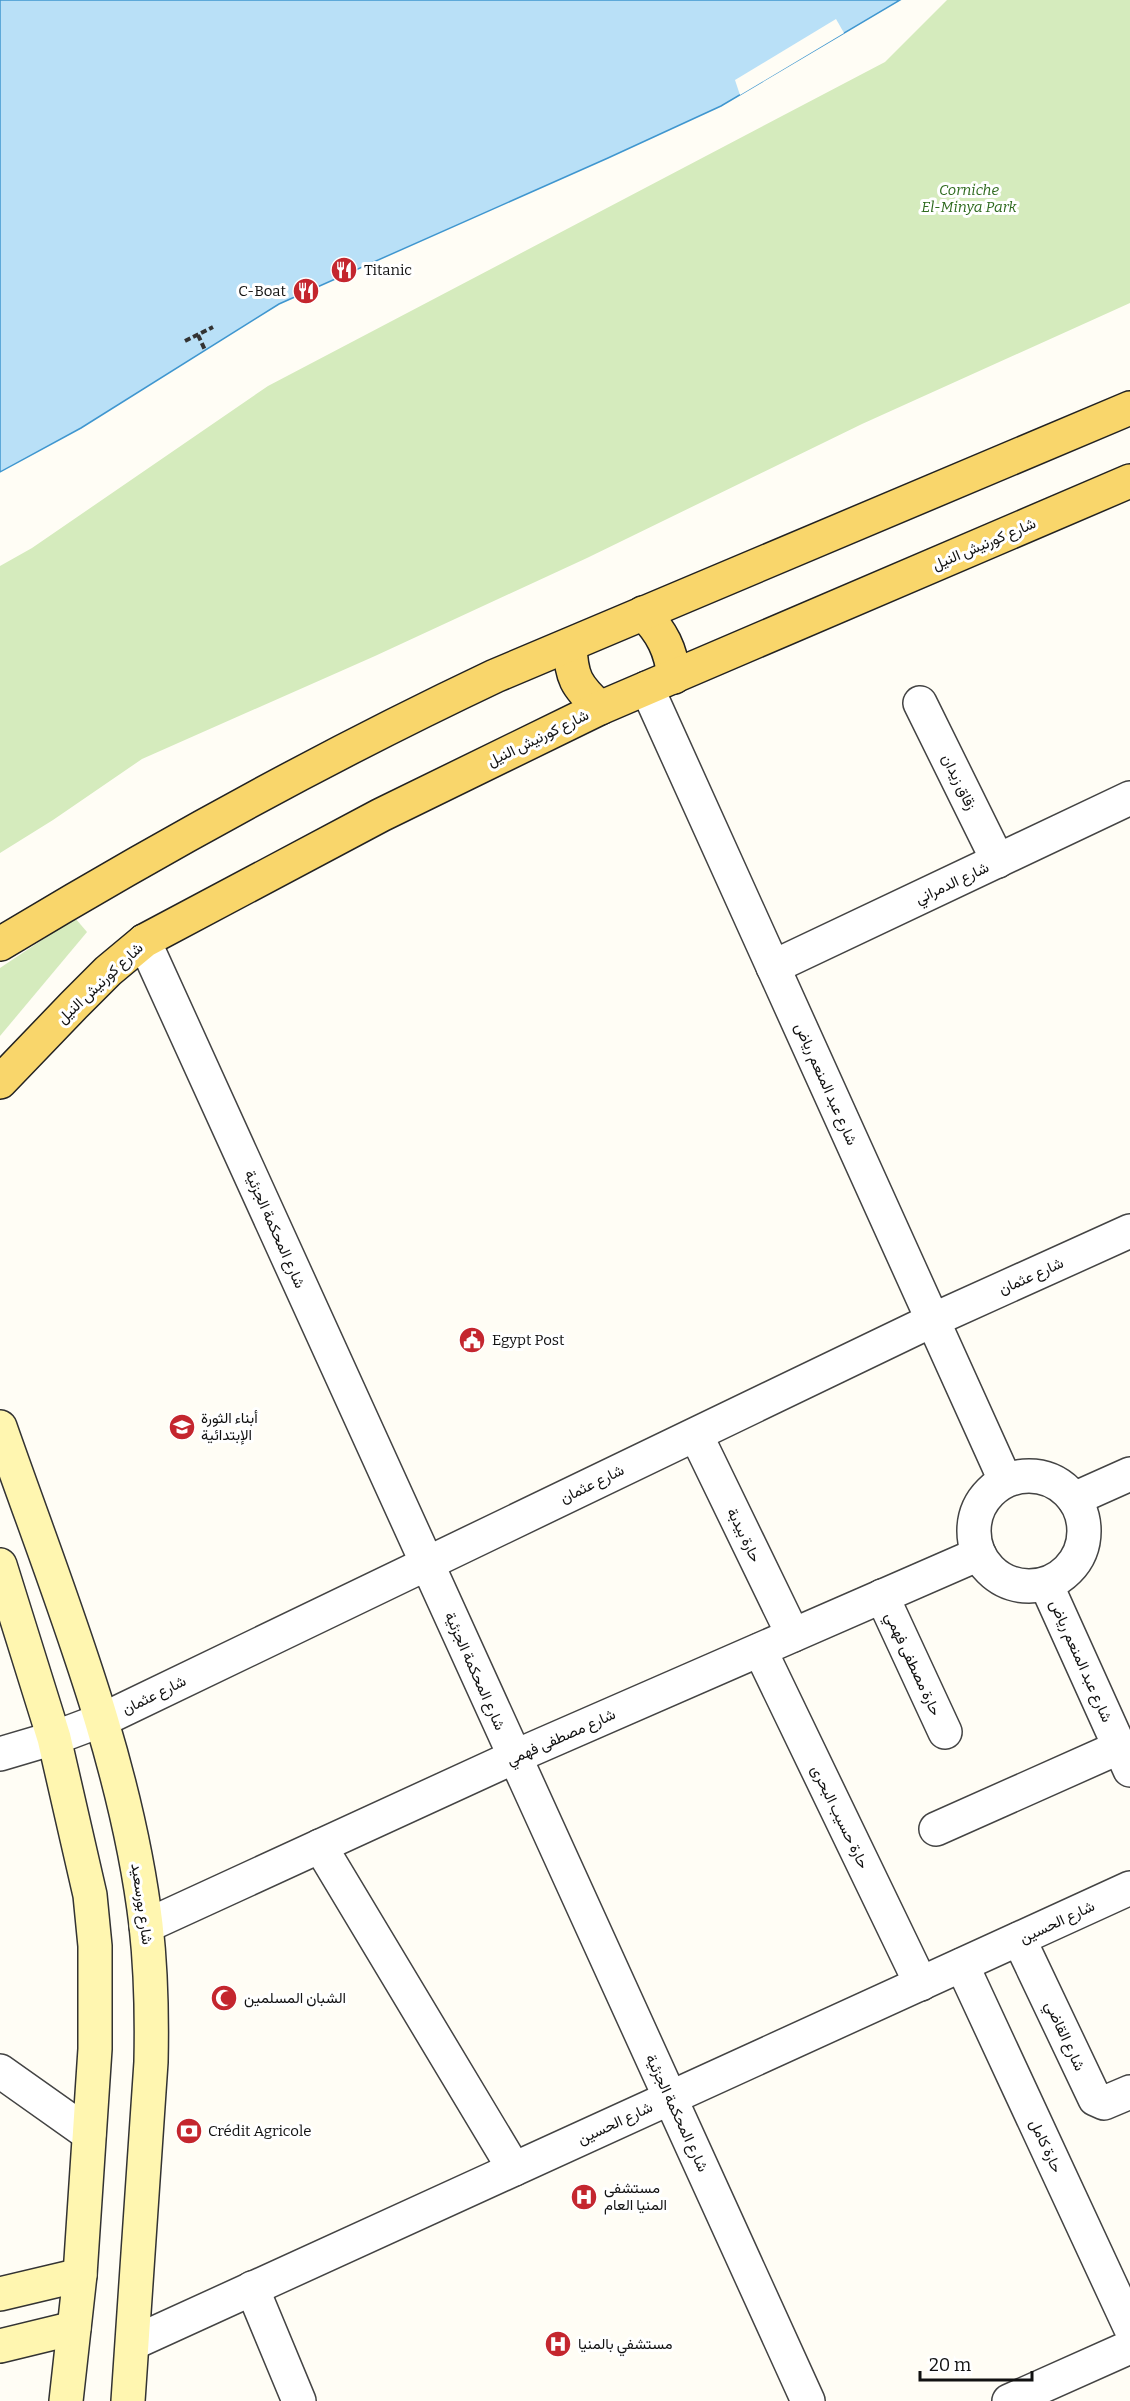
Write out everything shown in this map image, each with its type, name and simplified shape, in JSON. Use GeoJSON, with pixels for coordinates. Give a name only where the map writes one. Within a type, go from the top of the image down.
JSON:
{"type":"FeatureCollection","features":[{"type":"Feature","properties":{"kind":"main road"},"geometry":{"type":"LineString","coordinates":[[0,944],[82,895],[322,761],[495,676],[1130,408]]}},
{"type":"Feature","properties":{"kind":"main road","name":"شارع كورنيش النيل"},"geometry":{"type":"LineString","coordinates":[[0,1082],[108,971],[144,941],[381,815],[600,708],[1130,481]]}},
{"type":"Feature","properties":{"kind":"main road"},"geometry":{"type":"LineString","coordinates":[[643,613],[666,641],[661,682]]}},
{"type":"Feature","properties":{"kind":"main road"},"geometry":{"type":"LineString","coordinates":[[570,645],[570,664],[575,682],[600,708]]}},
{"type":"Feature","properties":{"kind":"main road","name":"شارع بورسعيد"},"geometry":{"type":"LineString","coordinates":[[0,1427],[102,1720],[134,1853],[146,1926],[152,2011],[151,2062],[128,2401]]}},
{"type":"Feature","properties":{"kind":"main road"},"geometry":{"type":"LineString","coordinates":[[0,1565],[54,1738],[90,1895],[95,1946],[95,2049],[80,2275],[66,2401]]}},
{"type":"Feature","properties":{"kind":"main road"},"geometry":{"type":"LineString","coordinates":[[0,2294],[80,2275]]}},
{"type":"Feature","properties":{"kind":"main road"},"geometry":{"type":"LineString","coordinates":[[0,2346],[74,2328]]}},
{"type":"Feature","properties":{"kind":"street","name":"شارع عبد المنعم رياض"},"geometry":{"type":"LineString","coordinates":[[661,682],[773,967],[1005,1480]]}},
{"type":"Feature","properties":{"kind":"street","name":"زقاق زيدان"},"geometry":{"type":"LineString","coordinates":[[920,703],[998,861]]}},
{"type":"Feature","properties":{"kind":"street","name":"شارع الدمراني"},"geometry":{"type":"LineString","coordinates":[[773,967],[1130,798]]}},
{"type":"Feature","properties":{"kind":"street","name":"شارع المحكمة الجزئية"},"geometry":{"type":"LineString","coordinates":[[144,941],[808,2401]]}},
{"type":"Feature","properties":{"kind":"street","name":"شارع عثمان"},"geometry":{"type":"LineString","coordinates":[[0,1754],[54,1738],[102,1720],[933,1320],[1130,1231]]}},
{"type":"Feature","properties":{"kind":"street","name":"حارة بيدبة"},"geometry":{"type":"LineString","coordinates":[[696,1435],[793,1635]]}},
{"type":"Feature","properties":{"kind":"street"},"geometry":{"type":"LineString","coordinates":[[1074,1498],[1130,1474]]}},
{"type":"Feature","properties":{"kind":"street"},"geometry":{"type":"LineString","coordinates":[[1024,1475],[1043,1477],[1061,1485],[1074,1498],[1084,1523],[1082,1548],[1069,1571],[1046,1584],[1026,1587],[1007,1582],[990,1571],[979,1554],[973,1533],[977,1512],[988,1493],[1005,1480],[1024,1475]]}},
{"type":"Feature","properties":{"kind":"street","name":"شارع مصطفى فهمي"},"geometry":{"type":"LineString","coordinates":[[146,1926],[514,1757],[979,1554]]}},
{"type":"Feature","properties":{"kind":"street","name":"شارع عبد المنعم رياض"},"geometry":{"type":"LineString","coordinates":[[1046,1584],[1125,1758]]}},
{"type":"Feature","properties":{"kind":"street","name":"حارة مصطفى فهمي"},"geometry":{"type":"LineString","coordinates":[[882,1596],[945,1732]]}},
{"type":"Feature","properties":{"kind":"street","name":"حارة حسيب البحرى"},"geometry":{"type":"LineString","coordinates":[[760,1650],[921,1984]]}},
{"type":"Feature","properties":{"kind":"street"},"geometry":{"type":"LineString","coordinates":[[936,1828],[1125,1758]]}},
{"type":"Feature","properties":{"kind":"street"},"geometry":{"type":"LineString","coordinates":[[320,1846],[514,2169]]}},
{"type":"Feature","properties":{"kind":"street","name":"شارع الحسين"},"geometry":{"type":"LineString","coordinates":[[133,2343],[1130,1888]]}},
{"type":"Feature","properties":{"kind":"street","name":"شارع القاضي"},"geometry":{"type":"LineString","coordinates":[[1019,1939],[1095,2099],[1104,2103],[1130,2092]]}},
{"type":"Feature","properties":{"kind":"street","name":"حارة كامل"},"geometry":{"type":"LineString","coordinates":[[962,1965],[1130,2326]]}},
{"type":"Feature","properties":{"kind":"street"},"geometry":{"type":"LineString","coordinates":[[0,2071],[89,2134]]}},
{"type":"Feature","properties":{"kind":"street"},"geometry":{"type":"LineString","coordinates":[[252,2288],[299,2401]]}},
{"type":"Feature","properties":{"kind":"street"},"geometry":{"type":"LineString","coordinates":[[1009,2401],[1130,2347]]}},
{"type":"Feature","properties":{"kind":"path"},"geometry":{"type":"LineString","coordinates":[[185,341],[213,327]]}},
{"type":"Feature","properties":{"kind":"path"},"geometry":{"type":"LineString","coordinates":[[198,335],[205,350]]}},
{"type":"Feature","properties":{"kind":"green space","name":"Corniche El-Minya Park"},"geometry":{"type":"Polygon","coordinates":[[[947,0],[1130,0],[1130,303],[862,424],[587,558],[375,656],[142,759],[0,853],[0,566],[32,548],[268,386],[885,62],[947,0]]]}},
{"type":"Feature","properties":{"kind":"green space"},"geometry":{"type":"Polygon","coordinates":[[[75,918],[87,932],[0,1036],[0,968],[75,918]]]}},
{"type":"Feature","properties":{"kind":"water"},"geometry":{"type":"Polygon","coordinates":[[[0,0],[900,0],[721,106],[279,304],[81,428],[0,472],[0,0]]]}},
{"type":"Feature","properties":{"kind":"pier"},"geometry":{"type":"Polygon","coordinates":[[[836,19],[844,33],[740,95],[735,80],[836,19]]]}},
{"type":"Feature","properties":{"kind":"place","name":"Titanic"},"geometry":{"type":"Point","coordinates":[344,270]}},
{"type":"Feature","properties":{"kind":"place","name":"C-Boat"},"geometry":{"type":"Point","coordinates":[306,291]}},
{"type":"Feature","properties":{"kind":"place","name":"Egypt Post"},"geometry":{"type":"Point","coordinates":[472,1340]}},
{"type":"Feature","properties":{"kind":"place","name":"أبناء الثورة الإبتدائية"},"geometry":{"type":"Point","coordinates":[182,1427]}},
{"type":"Feature","properties":{"kind":"place","name":"الشبان المسلمين"},"geometry":{"type":"Point","coordinates":[224,1998]}},
{"type":"Feature","properties":{"kind":"place","name":"Crédit Agricole"},"geometry":{"type":"Point","coordinates":[189,2131]}},
{"type":"Feature","properties":{"kind":"place","name":"مستشفى المنيا العام"},"geometry":{"type":"Point","coordinates":[584,2197]}},
{"type":"Feature","properties":{"kind":"place","name":"مستشفي بالمنيا"},"geometry":{"type":"Point","coordinates":[558,2344]}}]}
